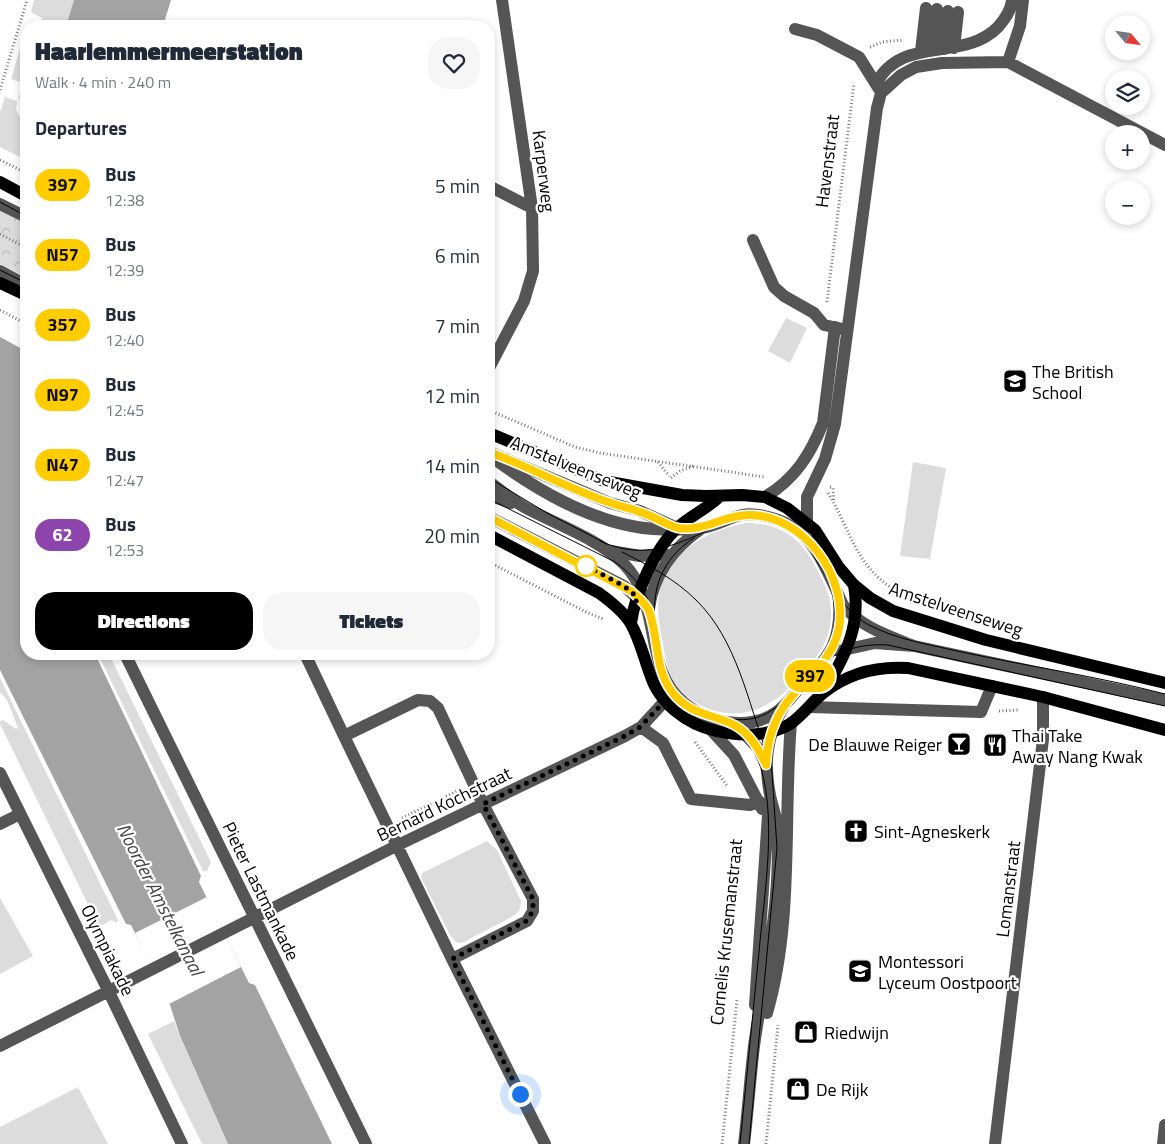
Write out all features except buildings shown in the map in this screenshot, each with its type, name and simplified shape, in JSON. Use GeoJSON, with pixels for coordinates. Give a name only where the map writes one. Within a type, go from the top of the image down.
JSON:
{"type":"FeatureCollection","features":[{"type":"Feature","properties":{"kind":"main road"},"geometry":{"type":"LineString","coordinates":[[0,182],[20,193]]}},
{"type":"Feature","properties":{"kind":"main road"},"geometry":{"type":"LineString","coordinates":[[0,283],[20,292]]}},
{"type":"Feature","properties":{"kind":"main road","name":"Amstelveenseweg"},"geometry":{"type":"LineString","coordinates":[[495,436],[604,481],[682,495],[720,496],[742,494],[765,497],[787,508],[807,523],[826,545],[838,566],[854,585],[882,606],[986,640],[1165,683]]}},
{"type":"Feature","properties":{"kind":"main road"},"geometry":{"type":"LineString","coordinates":[[631,623],[639,593],[658,555],[677,528],[720,496]]}},
{"type":"Feature","properties":{"kind":"main road"},"geometry":{"type":"LineString","coordinates":[[495,538],[599,593],[631,623],[650,677],[664,702],[686,719],[711,730],[747,735],[772,730],[790,723],[823,693],[853,675],[874,668],[891,666],[1043,697],[1165,730]]}},
{"type":"Feature","properties":{"kind":"main road"},"geometry":{"type":"LineString","coordinates":[[823,693],[848,647],[856,618],[854,585]]}},
{"type":"Feature","properties":{"kind":"street","name":"Karperweg"},"geometry":{"type":"LineString","coordinates":[[495,356],[530,288],[533,262],[532,208],[502,0]]}},
{"type":"Feature","properties":{"kind":"street"},"geometry":{"type":"LineString","coordinates":[[807,523],[807,497],[825,459],[836,424],[879,88],[884,70],[897,60],[985,39],[1005,18],[1012,0]]}},
{"type":"Feature","properties":{"kind":"street"},"geometry":{"type":"LineString","coordinates":[[1008,62],[1020,26],[1023,0]]}},
{"type":"Feature","properties":{"kind":"street"},"geometry":{"type":"LineString","coordinates":[[938,50],[942,10],[938,50]]}},
{"type":"Feature","properties":{"kind":"street"},"geometry":{"type":"LineString","coordinates":[[795,29],[817,35],[859,57],[879,88]]}},
{"type":"Feature","properties":{"kind":"street"},"geometry":{"type":"LineString","coordinates":[[879,88],[916,67],[942,63],[1008,62],[1165,145]]}},
{"type":"Feature","properties":{"kind":"street"},"geometry":{"type":"LineString","coordinates":[[495,189],[532,208]]}},
{"type":"Feature","properties":{"kind":"street"},"geometry":{"type":"LineString","coordinates":[[0,204],[20,214]]}},
{"type":"Feature","properties":{"kind":"street"},"geometry":{"type":"LineString","coordinates":[[753,240],[774,287],[784,296],[830,326],[848,330]]}},
{"type":"Feature","properties":{"kind":"street"},"geometry":{"type":"LineString","coordinates":[[0,271],[20,281]]}},
{"type":"Feature","properties":{"kind":"street"},"geometry":{"type":"LineString","coordinates":[[765,497],[788,482],[798,471],[822,423],[830,326]]}},
{"type":"Feature","properties":{"kind":"street","name":"Amstelveenseweg"},"geometry":{"type":"LineString","coordinates":[[495,458],[551,496],[591,513],[633,526],[654,529],[702,528]]}},
{"type":"Feature","properties":{"kind":"street","name":"Amstelveenseweg"},"geometry":{"type":"LineString","coordinates":[[495,486],[523,506],[603,549],[624,565],[649,611],[660,668],[665,681],[674,694],[698,713],[732,723],[743,724],[766,718],[785,706],[828,657],[839,628],[839,596]]}},
{"type":"Feature","properties":{"kind":"street","name":"Amstelveenseweg"},"geometry":{"type":"LineString","coordinates":[[495,497],[523,506]]}},
{"type":"Feature","properties":{"kind":"street","name":"Amstelveenseweg"},"geometry":{"type":"LineString","coordinates":[[649,611],[656,580],[673,553],[686,539],[702,528],[747,514],[766,517],[788,524],[804,536],[817,550],[843,605],[856,618],[874,629],[914,646]]}},
{"type":"Feature","properties":{"kind":"street"},"geometry":{"type":"LineString","coordinates":[[495,520],[639,593]]}},
{"type":"Feature","properties":{"kind":"street","name":"Amstelveenseweg"},"geometry":{"type":"LineString","coordinates":[[603,549],[633,555],[673,553]]}},
{"type":"Feature","properties":{"kind":"street","name":"Amstelveenseweg"},"geometry":{"type":"LineString","coordinates":[[828,657],[848,647],[875,643],[914,646],[1165,700]]}},
{"type":"Feature","properties":{"kind":"street","name":"Pieter Lastmankade"},"geometry":{"type":"LineString","coordinates":[[128,660],[366,1144]]}},
{"type":"Feature","properties":{"kind":"street"},"geometry":{"type":"LineString","coordinates":[[308,660],[452,959],[545,1144]]}},
{"type":"Feature","properties":{"kind":"street"},"geometry":{"type":"LineString","coordinates":[[809,707],[981,712],[992,686]]}},
{"type":"Feature","properties":{"kind":"street","name":"Lomanstraat"},"geometry":{"type":"LineString","coordinates":[[995,1144],[1043,739],[1043,697]]}},
{"type":"Feature","properties":{"kind":"street"},"geometry":{"type":"LineString","coordinates":[[344,736],[418,700],[430,701],[438,708],[472,782],[533,899],[533,911],[526,921],[452,959]]}},
{"type":"Feature","properties":{"kind":"street","name":"Bernard Kochstraat"},"geometry":{"type":"LineString","coordinates":[[0,1046],[398,845],[640,727],[664,702]]}},
{"type":"Feature","properties":{"kind":"street","name":"Cornelis Krusemanstraat"},"geometry":{"type":"LineString","coordinates":[[766,765],[772,730],[785,706]]}},
{"type":"Feature","properties":{"kind":"street","name":"Cornelis Krusemanstraat"},"geometry":{"type":"LineString","coordinates":[[732,723],[747,735],[758,748],[766,765],[777,827],[778,868],[766,977],[754,1045],[744,1144]]}},
{"type":"Feature","properties":{"kind":"street","name":"Cornelis Krusemanstraat"},"geometry":{"type":"LineString","coordinates":[[754,1045],[764,1024],[775,987],[785,875],[786,772],[790,723]]}},
{"type":"Feature","properties":{"kind":"street"},"geometry":{"type":"LineString","coordinates":[[640,727],[663,742],[691,799],[742,805],[750,805],[759,801]]}},
{"type":"Feature","properties":{"kind":"street","name":"Cornelis Krusemanstraat"},"geometry":{"type":"LineString","coordinates":[[711,730],[734,755],[759,801],[766,819]]}},
{"type":"Feature","properties":{"kind":"street","name":"Olympiakade"},"geometry":{"type":"LineString","coordinates":[[0,773],[182,1144]]}},
{"type":"Feature","properties":{"kind":"street","name":"Cornelis Krusemanstraat"},"geometry":{"type":"LineString","coordinates":[[754,1045],[754,1012],[766,819],[770,794]]}},
{"type":"Feature","properties":{"kind":"street"},"geometry":{"type":"LineString","coordinates":[[0,824],[20,814]]}},
{"type":"Feature","properties":{"kind":"street"},"geometry":{"type":"LineString","coordinates":[[1163,1144],[1165,1125]]}},
{"type":"Feature","properties":{"kind":"path"},"geometry":{"type":"LineString","coordinates":[[21,20],[27,0]]}},
{"type":"Feature","properties":{"kind":"path"},"geometry":{"type":"LineString","coordinates":[[0,90],[20,23]]}},
{"type":"Feature","properties":{"kind":"path"},"geometry":{"type":"LineString","coordinates":[[859,57],[867,48],[882,42],[905,39]]}},
{"type":"Feature","properties":{"kind":"path","name":"Havenstraat"},"geometry":{"type":"LineString","coordinates":[[830,326],[859,57]]}},
{"type":"Feature","properties":{"kind":"path"},"geometry":{"type":"LineString","coordinates":[[0,161],[20,170]]}},
{"type":"Feature","properties":{"kind":"path"},"geometry":{"type":"LineString","coordinates":[[0,234],[20,245]]}},
{"type":"Feature","properties":{"kind":"path"},"geometry":{"type":"LineString","coordinates":[[0,310],[20,321]]}},
{"type":"Feature","properties":{"kind":"path","name":"Amstelveenseweg"},"geometry":{"type":"LineString","coordinates":[[495,413],[575,447],[657,462],[696,466],[769,478]]}},
{"type":"Feature","properties":{"kind":"path","name":"Amstelveenseweg"},"geometry":{"type":"LineString","coordinates":[[657,462],[663,466],[670,480],[680,471],[696,466]]}},
{"type":"Feature","properties":{"kind":"path","name":"Amstelveenseweg"},"geometry":{"type":"LineString","coordinates":[[834,504],[860,559],[872,573],[886,584]]}},
{"type":"Feature","properties":{"kind":"path"},"geometry":{"type":"LineString","coordinates":[[495,565],[588,613],[607,620]]}},
{"type":"Feature","properties":{"kind":"path"},"geometry":{"type":"LineString","coordinates":[[981,712],[1020,710],[1044,712]]}},
{"type":"Feature","properties":{"kind":"path"},"geometry":{"type":"LineString","coordinates":[[694,742],[742,805]]}},
{"type":"Feature","properties":{"kind":"path"},"geometry":{"type":"LineString","coordinates":[[388,826],[472,782]]}},
{"type":"Feature","properties":{"kind":"path","name":"Cornelis Krusemanstraat"},"geometry":{"type":"LineString","coordinates":[[722,1144],[737,995]]}},
{"type":"Feature","properties":{"kind":"green space"},"geometry":{"type":"Polygon","coordinates":[[[34,0],[74,0],[68,20],[42,20],[42,18],[31,12],[34,0]]]}},
{"type":"Feature","properties":{"kind":"green space"},"geometry":{"type":"Polygon","coordinates":[[[20,48],[20,82],[11,79],[20,48]]]}},
{"type":"Feature","properties":{"kind":"green space"},"geometry":{"type":"Polygon","coordinates":[[[5,97],[17,101],[16,109],[20,116],[20,157],[0,147],[0,112],[5,97]]]}},
{"type":"Feature","properties":{"kind":"green space"},"geometry":{"type":"Polygon","coordinates":[[[0,208],[20,219],[20,274],[0,264],[0,208]]]}},
{"type":"Feature","properties":{"kind":"green space"},"geometry":{"type":"Polygon","coordinates":[[[786,318],[807,328],[790,363],[768,351],[786,318]]]}},
{"type":"Feature","properties":{"kind":"green space"},"geometry":{"type":"Polygon","coordinates":[[[913,462],[946,468],[930,559],[900,556],[913,462]]]}},
{"type":"Feature","properties":{"kind":"green space"},"geometry":{"type":"Polygon","coordinates":[[[746,523],[777,528],[786,532],[801,545],[813,562],[826,587],[831,608],[829,632],[813,662],[778,698],[765,706],[751,711],[737,713],[722,712],[706,708],[690,699],[674,682],[670,675],[664,652],[658,601],[663,580],[670,567],[690,546],[717,531],[746,523]]]}},
{"type":"Feature","properties":{"kind":"green space"},"geometry":{"type":"Polygon","coordinates":[[[101,660],[112,660],[211,862],[207,871],[203,871],[101,660]]]}},
{"type":"Feature","properties":{"kind":"green space"},"geometry":{"type":"Polygon","coordinates":[[[0,678],[118,920],[117,923],[111,920],[99,927],[0,724],[0,721],[3,720],[16,729],[18,728],[7,700],[0,692],[0,678]]]}},
{"type":"Feature","properties":{"kind":"green space"},"geometry":{"type":"Polygon","coordinates":[[[487,841],[497,850],[521,901],[520,909],[515,915],[462,943],[456,942],[450,935],[421,878],[422,873],[487,841]]]}},
{"type":"Feature","properties":{"kind":"green space"},"geometry":{"type":"Polygon","coordinates":[[[0,898],[33,956],[0,974],[0,898]]]}},
{"type":"Feature","properties":{"kind":"green space"},"geometry":{"type":"Polygon","coordinates":[[[174,1021],[228,1144],[202,1144],[148,1034],[174,1021]]]}},
{"type":"Feature","properties":{"kind":"green space"},"geometry":{"type":"Polygon","coordinates":[[[78,1087],[108,1144],[0,1144],[0,1127],[78,1087]]]}},
{"type":"Feature","properties":{"kind":"water"},"geometry":{"type":"Polygon","coordinates":[[[74,0],[171,0],[165,20],[68,20],[74,0]]]}},
{"type":"Feature","properties":{"kind":"water","name":"Noorder Amstelkanaal"},"geometry":{"type":"Polygon","coordinates":[[[0,337],[20,348],[20,660],[98,660],[201,876],[199,882],[249,983],[255,985],[332,1144],[228,1144],[180,1036],[169,1002],[131,925],[126,924],[0,670],[0,337]]]}},
{"type":"Feature","properties":{"kind":"pier"},"geometry":{"type":"Polygon","coordinates":[[[207,897],[241,967],[169,1004],[135,933],[207,897]]]}},
{"type":"Feature","properties":{"kind":"tram line"},"geometry":{"type":"LineString","coordinates":[[0,202],[20,213]]}},
{"type":"Feature","properties":{"kind":"tram line"},"geometry":{"type":"LineString","coordinates":[[0,270],[20,280]]}},
{"type":"Feature","properties":{"kind":"tram line"},"geometry":{"type":"LineString","coordinates":[[495,482],[547,513],[607,544]]}},
{"type":"Feature","properties":{"kind":"tram line"},"geometry":{"type":"LineString","coordinates":[[495,502],[615,562],[638,583],[652,611]]}},
{"type":"Feature","properties":{"kind":"tram line"},"geometry":{"type":"LineString","coordinates":[[600,541],[626,549],[650,550],[672,545],[731,522],[751,518],[771,521],[788,529],[801,540],[852,613],[867,624],[878,629],[934,646],[1165,694]]}},
{"type":"Feature","properties":{"kind":"tram line"},"geometry":{"type":"LineString","coordinates":[[694,538],[673,556],[660,577],[657,589],[655,602],[656,629],[663,668],[668,680],[677,693],[700,710],[738,731],[749,742],[757,757],[764,779],[769,827],[766,879],[740,1144]]}},
{"type":"Feature","properties":{"kind":"tram line"},"geometry":{"type":"LineString","coordinates":[[622,552],[651,567],[679,585],[710,616],[722,634],[740,672],[767,754]]}},
{"type":"Feature","properties":{"kind":"tram line"},"geometry":{"type":"LineString","coordinates":[[723,718],[742,720],[761,716],[771,711],[803,683],[821,659],[832,637],[835,614],[832,592]]}},
{"type":"Feature","properties":{"kind":"tram line"},"geometry":{"type":"LineString","coordinates":[[810,672],[828,659],[847,650],[856,647],[888,645],[1165,706]]}},
{"type":"Feature","properties":{"kind":"tram line"},"geometry":{"type":"LineString","coordinates":[[749,1144],[777,848],[770,743],[776,719],[792,692]]}},
{"type":"Feature","properties":{"kind":"bus line","name":"397"},"geometry":{"type":"LineString","coordinates":[[495,454],[610,503],[660,519],[677,528],[702,528],[747,514],[756,515],[779,520],[796,528],[817,550],[839,596],[839,628],[828,657],[788,701],[778,718],[769,740],[766,765],[754,743],[732,723],[698,713],[684,704],[674,694],[665,681],[660,668],[649,611],[640,599],[624,586],[495,520]]}},
{"type":"Feature","properties":{"kind":"place","name":"The British School"},"geometry":{"type":"Point","coordinates":[1015,381]}},
{"type":"Feature","properties":{"kind":"place","name":"De Blauwe Reiger"},"geometry":{"type":"Point","coordinates":[959,744]}},
{"type":"Feature","properties":{"kind":"place","name":"Thai Take Away Nang Kwak"},"geometry":{"type":"Point","coordinates":[995,745]}},
{"type":"Feature","properties":{"kind":"place","name":"Sint-Agneskerk"},"geometry":{"type":"Point","coordinates":[856,831]}},
{"type":"Feature","properties":{"kind":"place","name":"Montessori Lyceum Oostpoort"},"geometry":{"type":"Point","coordinates":[860,971]}},
{"type":"Feature","properties":{"kind":"place","name":"Riedwijn"},"geometry":{"type":"Point","coordinates":[806,1032]}},
{"type":"Feature","properties":{"kind":"place","name":"De Rijk"},"geometry":{"type":"Point","coordinates":[798,1089]}},
{"type":"Feature","properties":{"kind":"route"},"geometry":{"type":"LineString","coordinates":[[520,1094],[452,959],[526,921],[533,911],[533,899],[483,804],[625,736],[647,721],[664,702],[650,677],[642,649],[631,623],[637,597],[624,586],[586,566]]}}]}
